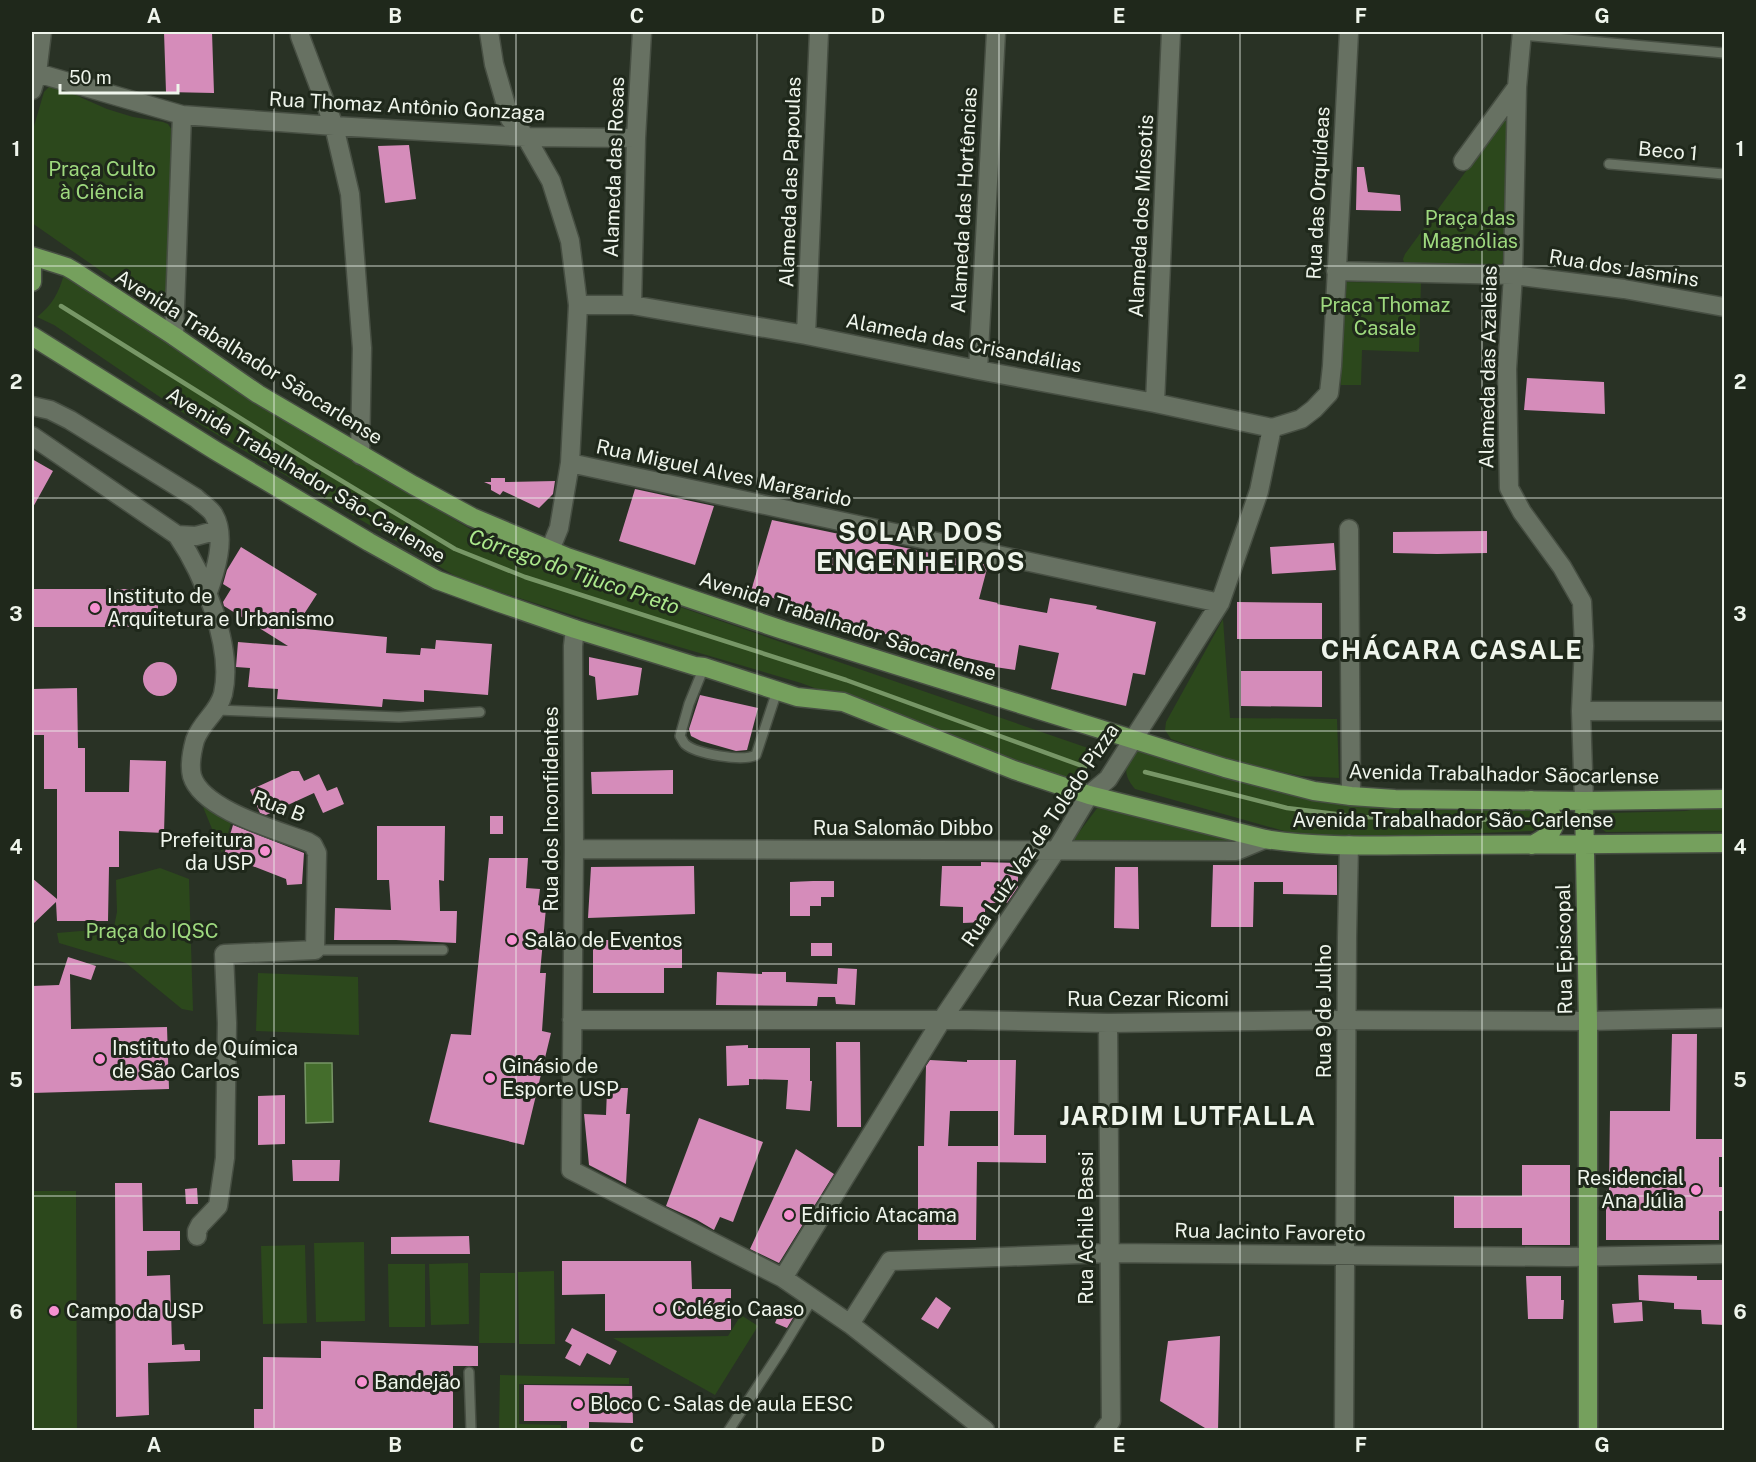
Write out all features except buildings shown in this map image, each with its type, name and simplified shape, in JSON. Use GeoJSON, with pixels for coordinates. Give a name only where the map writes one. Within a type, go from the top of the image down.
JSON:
{"type":"FeatureCollection","features":[{"type":"Feature","properties":{"kind":"main road","name":"Avenida Trabalhador Sãocarlense"},"geometry":{"type":"LineString","coordinates":[[32,256],[67,267],[258,394],[360,455],[472,517],[567,558],[783,630],[1132,740],[1225,768],[1314,791],[1395,799],[1584,801],[1725,799]]}},
{"type":"Feature","properties":{"kind":"main road"},"geometry":{"type":"LineString","coordinates":[[32,266],[32,282]]}},
{"type":"Feature","properties":{"kind":"main road","name":"Avenida Trabalhador São-Carlense"},"geometry":{"type":"LineString","coordinates":[[32,336],[226,457],[369,542],[437,579],[575,629],[777,691],[797,697],[843,702],[1004,766],[1089,795],[1265,839],[1292,843],[1532,845],[1725,843]]}},
{"type":"Feature","properties":{"kind":"main road"},"geometry":{"type":"LineString","coordinates":[[32,350],[63,355]]}},
{"type":"Feature","properties":{"kind":"main road"},"geometry":{"type":"LineString","coordinates":[[1530,800],[1548,809],[1554,818],[1554,824],[1549,833],[1541,841],[1532,845]]}},
{"type":"Feature","properties":{"kind":"main road","name":"Rua Episcopal"},"geometry":{"type":"LineString","coordinates":[[1584,801],[1588,1021],[1588,1431]]}},
{"type":"Feature","properties":{"kind":"street"},"geometry":{"type":"LineString","coordinates":[[34,82],[42,32]]}},
{"type":"Feature","properties":{"kind":"street"},"geometry":{"type":"LineString","coordinates":[[300,32],[334,126],[350,194],[362,348],[360,455]]}},
{"type":"Feature","properties":{"kind":"street"},"geometry":{"type":"LineString","coordinates":[[489,32],[494,64],[510,119],[526,137],[551,181],[570,241],[578,305],[570,462],[559,528],[550,550]]}},
{"type":"Feature","properties":{"kind":"street","name":"Alameda das Rosas"},"geometry":{"type":"LineString","coordinates":[[632,305],[636,138],[642,32]]}},
{"type":"Feature","properties":{"kind":"street","name":"Alameda das Papoulas"},"geometry":{"type":"LineString","coordinates":[[806,335],[819,32]]}},
{"type":"Feature","properties":{"kind":"street","name":"Alameda das Hortências"},"geometry":{"type":"LineString","coordinates":[[978,370],[996,32]]}},
{"type":"Feature","properties":{"kind":"street","name":"Alameda dos Miosotis"},"geometry":{"type":"LineString","coordinates":[[1155,403],[1171,32]]}},
{"type":"Feature","properties":{"kind":"street","name":"Rua das Orquídeas"},"geometry":{"type":"LineString","coordinates":[[1272,428],[1300,419],[1314,409],[1329,393],[1349,32]]}},
{"type":"Feature","properties":{"kind":"street","name":"Alameda das Azaleias"},"geometry":{"type":"LineString","coordinates":[[1509,488],[1507,369],[1513,275],[1516,87],[1522,33]]}},
{"type":"Feature","properties":{"kind":"street","name":"Rua Thomaz Antônio Gonzaga"},"geometry":{"type":"LineString","coordinates":[[34,82],[182,115],[526,137],[636,138]]}},
{"type":"Feature","properties":{"kind":"street"},"geometry":{"type":"LineString","coordinates":[[1463,160],[1516,87]]}},
{"type":"Feature","properties":{"kind":"street"},"geometry":{"type":"LineString","coordinates":[[174,336],[182,115]]}},
{"type":"Feature","properties":{"kind":"street","name":"Rua dos Jasmins"},"geometry":{"type":"LineString","coordinates":[[1336,271],[1513,275],[1624,289],[1725,307]]}},
{"type":"Feature","properties":{"kind":"street","name":"Alameda das Crisandálias"},"geometry":{"type":"LineString","coordinates":[[578,305],[632,305],[806,335],[1272,428]]}},
{"type":"Feature","properties":{"kind":"street"},"geometry":{"type":"LineString","coordinates":[[32,406],[50,410],[70,420],[196,498],[214,514],[218,530],[219,552],[216,571],[207,595]]}},
{"type":"Feature","properties":{"kind":"street","name":"Rua Luiz Vaz de Toledo Pizza"},"geometry":{"type":"LineString","coordinates":[[783,1278],[941,1021],[1056,852],[1089,795],[1108,779],[1220,603],[1259,491],[1272,428]]}},
{"type":"Feature","properties":{"kind":"street","name":"Rua B"},"geometry":{"type":"LineString","coordinates":[[32,436],[177,535],[192,558],[218,625],[225,666],[223,693],[217,710],[201,726],[196,739],[190,766],[193,778],[212,801],[228,811],[308,842],[316,850],[318,857],[315,950]]}},
{"type":"Feature","properties":{"kind":"street","name":"Rua Miguel Alves Margarido"},"geometry":{"type":"LineString","coordinates":[[570,462],[1220,603]]}},
{"type":"Feature","properties":{"kind":"street","name":"Rua Episcopal"},"geometry":{"type":"LineString","coordinates":[[1509,488],[1522,512],[1562,567],[1582,602],[1584,646],[1581,711],[1584,801]]}},
{"type":"Feature","properties":{"kind":"street"},"geometry":{"type":"LineString","coordinates":[[1349,529],[1351,796]]}},
{"type":"Feature","properties":{"kind":"street"},"geometry":{"type":"LineString","coordinates":[[177,535],[196,536],[218,530]]}},
{"type":"Feature","properties":{"kind":"street","name":"Rua dos Inconfidentes"},"geometry":{"type":"LineString","coordinates":[[575,629],[573,646],[571,1170],[783,1278]]}},
{"type":"Feature","properties":{"kind":"street"},"geometry":{"type":"LineString","coordinates":[[1581,711],[1725,711]]}},
{"type":"Feature","properties":{"kind":"street","name":"Rua Salomão Dibbo"},"geometry":{"type":"LineString","coordinates":[[574,849],[1236,851],[1265,839]]}},
{"type":"Feature","properties":{"kind":"street","name":"Rua 9 de Julho"},"geometry":{"type":"LineString","coordinates":[[1344,1431],[1349,844]]}},
{"type":"Feature","properties":{"kind":"street"},"geometry":{"type":"LineString","coordinates":[[197,1236],[200,1225],[218,1206],[225,1158],[227,1023],[224,954],[315,950]]}},
{"type":"Feature","properties":{"kind":"street","name":"Rua Cezar Ricomi"},"geometry":{"type":"LineString","coordinates":[[572,1020],[1108,1023],[1588,1021],[1725,1018]]}},
{"type":"Feature","properties":{"kind":"street","name":"Rua Achile Bassi"},"geometry":{"type":"LineString","coordinates":[[1104,1431],[1111,1421],[1108,1023]]}},
{"type":"Feature","properties":{"kind":"street","name":"Rua Jacinto Favoreto"},"geometry":{"type":"LineString","coordinates":[[850,1324],[890,1261],[1108,1253],[1344,1256],[1725,1254]]}},
{"type":"Feature","properties":{"kind":"street"},"geometry":{"type":"LineString","coordinates":[[783,1278],[850,1324],[985,1431]]}},
{"type":"Feature","properties":{"kind":"lane"},"geometry":{"type":"LineString","coordinates":[[1522,33],[1725,52]]}},
{"type":"Feature","properties":{"kind":"lane","name":"Beco 1"},"geometry":{"type":"LineString","coordinates":[[1609,164],[1725,174]]}},
{"type":"Feature","properties":{"kind":"lane"},"geometry":{"type":"LineString","coordinates":[[704,667],[689,704],[680,736],[688,746],[712,754],[742,759],[756,755],[777,691]]}},
{"type":"Feature","properties":{"kind":"lane"},"geometry":{"type":"LineString","coordinates":[[217,710],[399,717],[480,712]]}},
{"type":"Feature","properties":{"kind":"lane"},"geometry":{"type":"LineString","coordinates":[[315,950],[443,950]]}},
{"type":"Feature","properties":{"kind":"lane"},"geometry":{"type":"LineString","coordinates":[[729,1431],[813,1298]]}},
{"type":"Feature","properties":{"kind":"lane"},"geometry":{"type":"LineString","coordinates":[[470,1372],[471,1431]]}},
{"type":"Feature","properties":{"kind":"green space","name":"Praça Culto à Ciência"},"geometry":{"type":"Polygon","coordinates":[[[52,84],[59,84],[107,109],[168,124],[174,133],[166,297],[160,304],[150,305],[32,223],[32,133],[44,92],[52,84]]]}},
{"type":"Feature","properties":{"kind":"green space","name":"Praça das Magnólias"},"geometry":{"type":"Polygon","coordinates":[[[1508,114],[1508,256],[1501,265],[1495,268],[1409,266],[1404,263],[1405,254],[1508,114]]]}},
{"type":"Feature","properties":{"kind":"green space"},"geometry":{"type":"Polygon","coordinates":[[[64,274],[379,474],[485,538],[1088,748],[1091,752],[1074,781],[995,755],[801,683],[462,580],[201,425],[54,325],[37,317],[54,298],[64,274]]]}},
{"type":"Feature","properties":{"kind":"green space","name":"Praça Thomaz Casale"},"geometry":{"type":"Polygon","coordinates":[[[1342,282],[1421,283],[1419,352],[1362,350],[1361,385],[1341,385],[1342,282]]]}},
{"type":"Feature","properties":{"kind":"green space"},"geometry":{"type":"Polygon","coordinates":[[[1223,619],[1230,718],[1337,719],[1339,778],[1301,776],[1234,761],[1171,739],[1165,730],[1166,722],[1223,619]]]}},
{"type":"Feature","properties":{"kind":"green space"},"geometry":{"type":"Polygon","coordinates":[[[1134,749],[1288,793],[1532,809],[1540,815],[1540,822],[1533,831],[1405,836],[1291,833],[1135,789],[1128,778],[1126,769],[1134,749]]]}},
{"type":"Feature","properties":{"kind":"green space"},"geometry":{"type":"Polygon","coordinates":[[[1101,803],[1229,835],[1230,841],[1222,848],[1065,851],[1101,803]]]}},
{"type":"Feature","properties":{"kind":"green space"},"geometry":{"type":"Polygon","coordinates":[[[203,807],[232,820],[222,853],[203,807]]]}},
{"type":"Feature","properties":{"kind":"green space"},"geometry":{"type":"Polygon","coordinates":[[[1724,808],[1724,831],[1606,832],[1601,825],[1602,816],[1609,813],[1685,811],[1724,808]]]}},
{"type":"Feature","properties":{"kind":"green space","name":"Praça do IQSC"},"geometry":{"type":"Polygon","coordinates":[[[160,868],[189,879],[193,1011],[182,1009],[126,963],[59,943],[57,933],[114,927],[117,912],[116,880],[160,868]]]}},
{"type":"Feature","properties":{"kind":"green space"},"geometry":{"type":"Polygon","coordinates":[[[258,973],[358,977],[359,1035],[256,1031],[258,973]]]}},
{"type":"Feature","properties":{"kind":"green space","name":"Campo da USP"},"geometry":{"type":"Polygon","coordinates":[[[32,1191],[76,1191],[77,1430],[32,1430],[32,1191]]]}},
{"type":"Feature","properties":{"kind":"green space"},"geometry":{"type":"Polygon","coordinates":[[[364,1242],[365,1321],[316,1322],[314,1243],[364,1242]]]}},
{"type":"Feature","properties":{"kind":"green space"},"geometry":{"type":"Polygon","coordinates":[[[305,1245],[307,1323],[263,1324],[261,1246],[305,1245]]]}},
{"type":"Feature","properties":{"kind":"green space"},"geometry":{"type":"Polygon","coordinates":[[[468,1263],[469,1324],[431,1325],[429,1264],[468,1263]]]}},
{"type":"Feature","properties":{"kind":"green space"},"geometry":{"type":"Polygon","coordinates":[[[388,1264],[425,1264],[425,1327],[389,1327],[388,1264]]]}},
{"type":"Feature","properties":{"kind":"green space"},"geometry":{"type":"Polygon","coordinates":[[[554,1271],[555,1344],[519,1344],[518,1272],[554,1271]]]}},
{"type":"Feature","properties":{"kind":"green space"},"geometry":{"type":"Polygon","coordinates":[[[480,1273],[515,1273],[515,1343],[479,1343],[480,1273]]]}},
{"type":"Feature","properties":{"kind":"green space"},"geometry":{"type":"Polygon","coordinates":[[[741,1315],[758,1326],[715,1395],[613,1338],[728,1336],[741,1315]]]}},
{"type":"Feature","properties":{"kind":"green space"},"geometry":{"type":"Polygon","coordinates":[[[500,1375],[629,1378],[629,1384],[519,1384],[519,1424],[561,1425],[561,1430],[499,1430],[500,1375]]]}},
{"type":"Feature","properties":{"kind":"shaded area"},"geometry":{"type":"Polygon","coordinates":[[[305,1063],[332,1063],[333,1122],[306,1123],[305,1063]]]}},
{"type":"Feature","properties":{"kind":"waterway","name":"Córrego do Tijuco Preto"},"geometry":{"type":"LineString","coordinates":[[61,306],[312,463],[455,549],[525,577],[846,680],[1085,767]]}},
{"type":"Feature","properties":{"kind":"waterway","name":"Córrego do Tijuco Preto"},"geometry":{"type":"LineString","coordinates":[[1145,772],[1287,808],[1360,817],[1506,820]]}},
{"type":"Feature","properties":{"kind":"place","name":"Instituto de Arquitetura e Urbanismo"},"geometry":{"type":"Point","coordinates":[95,608]}},
{"type":"Feature","properties":{"kind":"place","name":"Prefeitura da USP"},"geometry":{"type":"Point","coordinates":[265,851]}},
{"type":"Feature","properties":{"kind":"place","name":"Salão de Eventos"},"geometry":{"type":"Point","coordinates":[512,940]}},
{"type":"Feature","properties":{"kind":"place","name":"Instituto de Química de São Carlos"},"geometry":{"type":"Point","coordinates":[100,1059]}},
{"type":"Feature","properties":{"kind":"place","name":"Ginásio de Esporte USP"},"geometry":{"type":"Point","coordinates":[490,1078]}},
{"type":"Feature","properties":{"kind":"place","name":"Residencial Ana Júlia"},"geometry":{"type":"Point","coordinates":[1696,1190]}},
{"type":"Feature","properties":{"kind":"place","name":"Edificio Atacama"},"geometry":{"type":"Point","coordinates":[789,1215]}},
{"type":"Feature","properties":{"kind":"place","name":"Colégio Caaso"},"geometry":{"type":"Point","coordinates":[660,1309]}},
{"type":"Feature","properties":{"kind":"place","name":"Campo da USP"},"geometry":{"type":"Point","coordinates":[54,1311]}},
{"type":"Feature","properties":{"kind":"place","name":"Bandejão"},"geometry":{"type":"Point","coordinates":[362,1382]}},
{"type":"Feature","properties":{"kind":"place","name":"Bloco C - Salas de aula EESC"},"geometry":{"type":"Point","coordinates":[578,1404]}},
{"type":"Feature","properties":{"kind":"district","name":"SOLAR DOS ENGENHEIROS"},"geometry":{"type":"Point","coordinates":[921,547]}},
{"type":"Feature","properties":{"kind":"district","name":"CHÁCARA CASALE"},"geometry":{"type":"Point","coordinates":[1452,650]}},
{"type":"Feature","properties":{"kind":"district","name":"JARDIM LUTFALLA"},"geometry":{"type":"Point","coordinates":[1188,1116]}}]}
